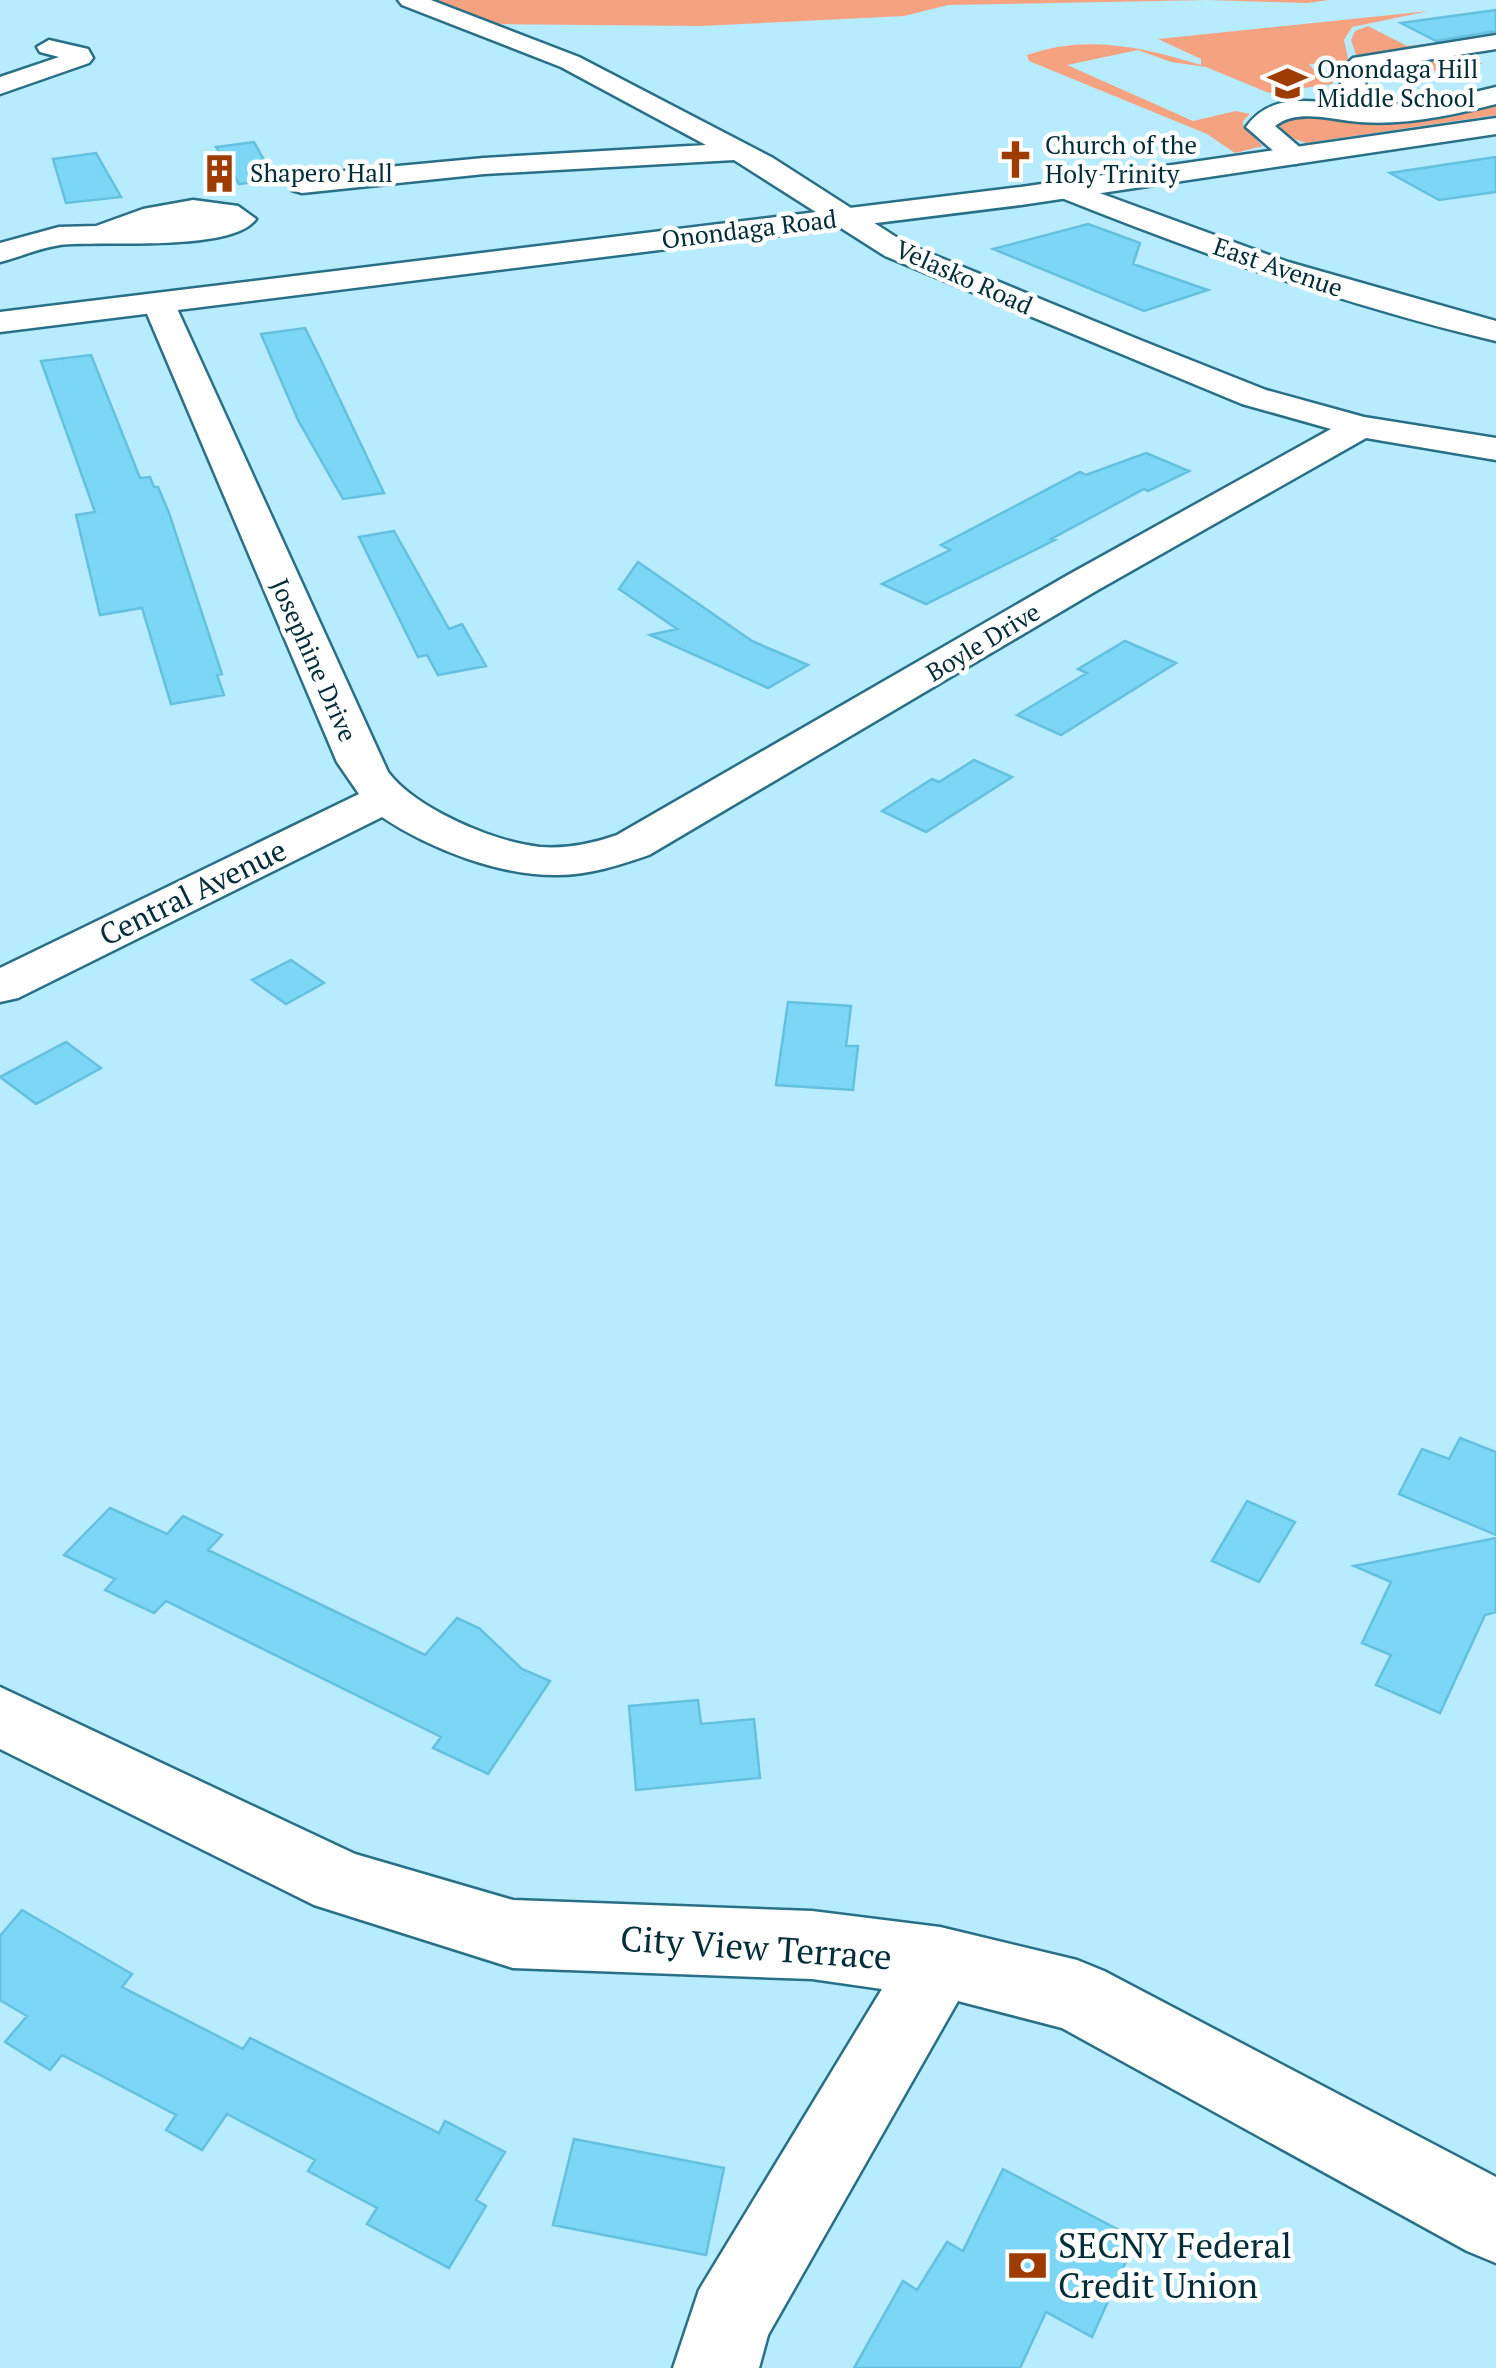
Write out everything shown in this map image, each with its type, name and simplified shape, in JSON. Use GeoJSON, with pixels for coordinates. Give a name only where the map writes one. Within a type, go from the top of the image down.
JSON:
{"type":"FeatureCollection","features":[{"type":"Feature","properties":{"kind":"street","name":"Velasko Road"},"geometry":{"type":"LineString","coordinates":[[430,2],[570,62],[738,151],[848,216],[896,250],[1254,396],[1361,426],[1496,448]]}},
{"type":"Feature","properties":{"kind":"street"},"geometry":{"type":"LineString","coordinates":[[1352,89],[1352,72],[1362,64],[1496,42]]}},
{"type":"Feature","properties":{"kind":"street"},"geometry":{"type":"LineString","coordinates":[[0,86],[80,58],[79,54],[49,47]]}},
{"type":"Feature","properties":{"kind":"street"},"geometry":{"type":"LineString","coordinates":[[1328,108],[1352,89],[1450,77],[1496,91]]}},
{"type":"Feature","properties":{"kind":"street"},"geometry":{"type":"LineString","coordinates":[[1296,156],[1266,134],[1260,127],[1264,119],[1276,112],[1328,108],[1373,115],[1496,91]]}},
{"type":"Feature","properties":{"kind":"street","name":"Onondaga Road"},"geometry":{"type":"LineString","coordinates":[[0,322],[1064,190],[1496,126]]}},
{"type":"Feature","properties":{"kind":"street"},"geometry":{"type":"LineString","coordinates":[[302,184],[484,166],[738,151]]}},
{"type":"Feature","properties":{"kind":"street","name":"East Avenue"},"geometry":{"type":"LineString","coordinates":[[1064,190],[1336,288],[1423,315],[1496,331]]}},
{"type":"Feature","properties":{"kind":"street"},"geometry":{"type":"LineString","coordinates":[[0,253],[70,232],[104,234]]}},
{"type":"Feature","properties":{"kind":"street","name":"Josephine Drive"},"geometry":{"type":"LineString","coordinates":[[158,302],[359,762],[386,798],[407,814],[490,850],[525,860],[568,864],[605,856]]}},
{"type":"Feature","properties":{"kind":"street","name":"Boyle Drive"},"geometry":{"type":"LineString","coordinates":[[605,856],[767,770],[1082,583],[1361,426]]}},
{"type":"Feature","properties":{"kind":"street","name":"Central Avenue"},"geometry":{"type":"LineString","coordinates":[[0,987],[386,798]]}},
{"type":"Feature","properties":{"kind":"street","name":"City View Terrace"},"geometry":{"type":"LineString","coordinates":[[0,1716],[340,1882],[513,1934],[812,1946],[940,1962],[1076,1996],[1496,2222]]}},
{"type":"Feature","properties":{"kind":"street"},"geometry":{"type":"LineString","coordinates":[[716,2368],[730,2320],[940,1962]]}},
{"type":"Feature","properties":{"kind":"shaded area"},"geometry":{"type":"Polygon","coordinates":[[[436,0],[1207,0],[948,5],[904,16],[701,26],[494,24],[436,0]]]}},
{"type":"Feature","properties":{"kind":"shaded area"},"geometry":{"type":"Polygon","coordinates":[[[1207,0],[1329,0],[1307,3],[1207,0]]]}},
{"type":"Feature","properties":{"kind":"shaded area"},"geometry":{"type":"Polygon","coordinates":[[[1429,11],[1352,27],[1344,40],[1349,62],[1309,64],[1314,70],[1339,72],[1332,84],[1269,93],[1206,67],[1171,62],[1138,50],[1067,65],[1193,121],[1236,111],[1250,114],[1243,127],[1263,146],[1235,153],[1207,134],[1029,61],[1027,55],[1071,45],[1114,45],[1158,53],[1201,65],[1201,59],[1158,39],[1429,11]]]}},
{"type":"Feature","properties":{"kind":"shaded area"},"geometry":{"type":"Polygon","coordinates":[[[1368,26],[1407,46],[1487,37],[1357,58],[1351,40],[1355,31],[1368,26]]]}},
{"type":"Feature","properties":{"kind":"shaded area"},"geometry":{"type":"Polygon","coordinates":[[[1458,51],[1483,64],[1370,80],[1364,77],[1377,66],[1458,51]]]}},
{"type":"Feature","properties":{"kind":"shaded area"},"geometry":{"type":"Polygon","coordinates":[[[1496,105],[1496,115],[1306,143],[1288,137],[1279,125],[1302,116],[1384,121],[1496,105]]]}},
{"type":"Feature","properties":{"kind":"building"},"geometry":{"type":"Polygon","coordinates":[[[1496,10],[1496,31],[1436,41],[1401,23],[1496,10]]]}},
{"type":"Feature","properties":{"kind":"building"},"geometry":{"type":"Polygon","coordinates":[[[254,142],[275,180],[239,184],[216,147],[254,142]]]}},
{"type":"Feature","properties":{"kind":"building"},"geometry":{"type":"Polygon","coordinates":[[[96,153],[121,197],[66,203],[53,159],[96,153]]]}},
{"type":"Feature","properties":{"kind":"building"},"geometry":{"type":"Polygon","coordinates":[[[1496,157],[1496,192],[1439,200],[1390,173],[1496,157]]]}},
{"type":"Feature","properties":{"kind":"building"},"geometry":{"type":"Polygon","coordinates":[[[1088,224],[1140,243],[1133,264],[1208,290],[1144,311],[993,249],[1088,224]]]}},
{"type":"Feature","properties":{"kind":"building"},"geometry":{"type":"Polygon","coordinates":[[[305,328],[384,493],[343,499],[298,420],[261,334],[305,328]]]}},
{"type":"Feature","properties":{"kind":"building"},"geometry":{"type":"Polygon","coordinates":[[[91,355],[140,478],[150,477],[169,513],[222,674],[217,675],[224,695],[171,704],[142,608],[100,615],[76,515],[95,512],[41,361],[91,355]]]}},
{"type":"Feature","properties":{"kind":"building"},"geometry":{"type":"Polygon","coordinates":[[[1146,453],[1189,471],[1148,491],[1144,489],[1051,539],[1055,540],[926,604],[882,584],[950,550],[941,545],[1080,472],[1086,475],[1146,453]]]}},
{"type":"Feature","properties":{"kind":"building"},"geometry":{"type":"Polygon","coordinates":[[[394,531],[449,629],[462,624],[486,666],[438,675],[427,655],[418,657],[359,537],[394,531]]]}},
{"type":"Feature","properties":{"kind":"building"},"geometry":{"type":"Polygon","coordinates":[[[638,562],[752,641],[808,665],[768,688],[650,635],[677,629],[619,589],[638,562]]]}},
{"type":"Feature","properties":{"kind":"building"},"geometry":{"type":"Polygon","coordinates":[[[1125,641],[1176,663],[1061,735],[1017,715],[1087,673],[1078,669],[1125,641]]]}},
{"type":"Feature","properties":{"kind":"building"},"geometry":{"type":"Polygon","coordinates":[[[974,760],[1012,777],[926,832],[882,811],[932,779],[939,782],[974,760]]]}},
{"type":"Feature","properties":{"kind":"building"},"geometry":{"type":"Polygon","coordinates":[[[291,960],[324,983],[286,1004],[252,980],[291,960]]]}},
{"type":"Feature","properties":{"kind":"building"},"geometry":{"type":"Polygon","coordinates":[[[788,1002],[851,1006],[846,1046],[858,1046],[853,1090],[776,1085],[788,1002]]]}},
{"type":"Feature","properties":{"kind":"building"},"geometry":{"type":"Polygon","coordinates":[[[66,1042],[101,1068],[36,1104],[0,1077],[66,1042]]]}},
{"type":"Feature","properties":{"kind":"building"},"geometry":{"type":"Polygon","coordinates":[[[1460,1438],[1496,1452],[1496,1535],[1399,1494],[1422,1449],[1449,1459],[1460,1438]]]}},
{"type":"Feature","properties":{"kind":"building"},"geometry":{"type":"Polygon","coordinates":[[[1247,1501],[1295,1522],[1259,1582],[1212,1561],[1247,1501]]]}},
{"type":"Feature","properties":{"kind":"building"},"geometry":{"type":"Polygon","coordinates":[[[110,1508],[167,1534],[183,1516],[222,1535],[208,1550],[425,1655],[457,1618],[479,1628],[522,1669],[550,1681],[488,1774],[433,1748],[441,1737],[166,1601],[154,1613],[105,1590],[115,1579],[64,1555],[110,1508]]]}},
{"type":"Feature","properties":{"kind":"building"},"geometry":{"type":"Polygon","coordinates":[[[1496,1538],[1496,1612],[1485,1615],[1440,1713],[1376,1685],[1391,1655],[1362,1643],[1391,1582],[1354,1566],[1496,1538]]]}},
{"type":"Feature","properties":{"kind":"building"},"geometry":{"type":"Polygon","coordinates":[[[698,1700],[701,1724],[754,1719],[760,1778],[636,1790],[629,1706],[698,1700]]]}},
{"type":"Feature","properties":{"kind":"building"},"geometry":{"type":"Polygon","coordinates":[[[22,1910],[132,1974],[122,1987],[243,2049],[250,2038],[439,2133],[445,2121],[505,2152],[476,2200],[486,2206],[449,2268],[367,2224],[377,2208],[308,2171],[315,2160],[227,2114],[202,2150],[166,2130],[176,2115],[62,2055],[50,2070],[5,2042],[27,2016],[0,2000],[0,1936],[22,1910]]]}},
{"type":"Feature","properties":{"kind":"building"},"geometry":{"type":"Polygon","coordinates":[[[574,2139],[724,2168],[706,2255],[553,2225],[574,2139]]]}},
{"type":"Feature","properties":{"kind":"building","name":"SECNY Federal Credit Union"},"geometry":{"type":"Polygon","coordinates":[[[1003,2169],[1136,2239],[1092,2337],[1046,2312],[1020,2368],[854,2368],[903,2281],[917,2290],[947,2242],[963,2251],[1003,2169]]]}},
{"type":"Feature","properties":{"kind":"place","name":"Onondaga Hill Middle School"},"geometry":{"type":"Point","coordinates":[1287,83]}},
{"type":"Feature","properties":{"kind":"place","name":"Church of the Holy Trinity"},"geometry":{"type":"Point","coordinates":[1015,159]}},
{"type":"Feature","properties":{"kind":"place","name":"Shapero Hall"},"geometry":{"type":"Point","coordinates":[220,173]}},
{"type":"Feature","properties":{"kind":"place","name":"SECNY Federal Credit Union"},"geometry":{"type":"Point","coordinates":[1028,2266]}}]}
